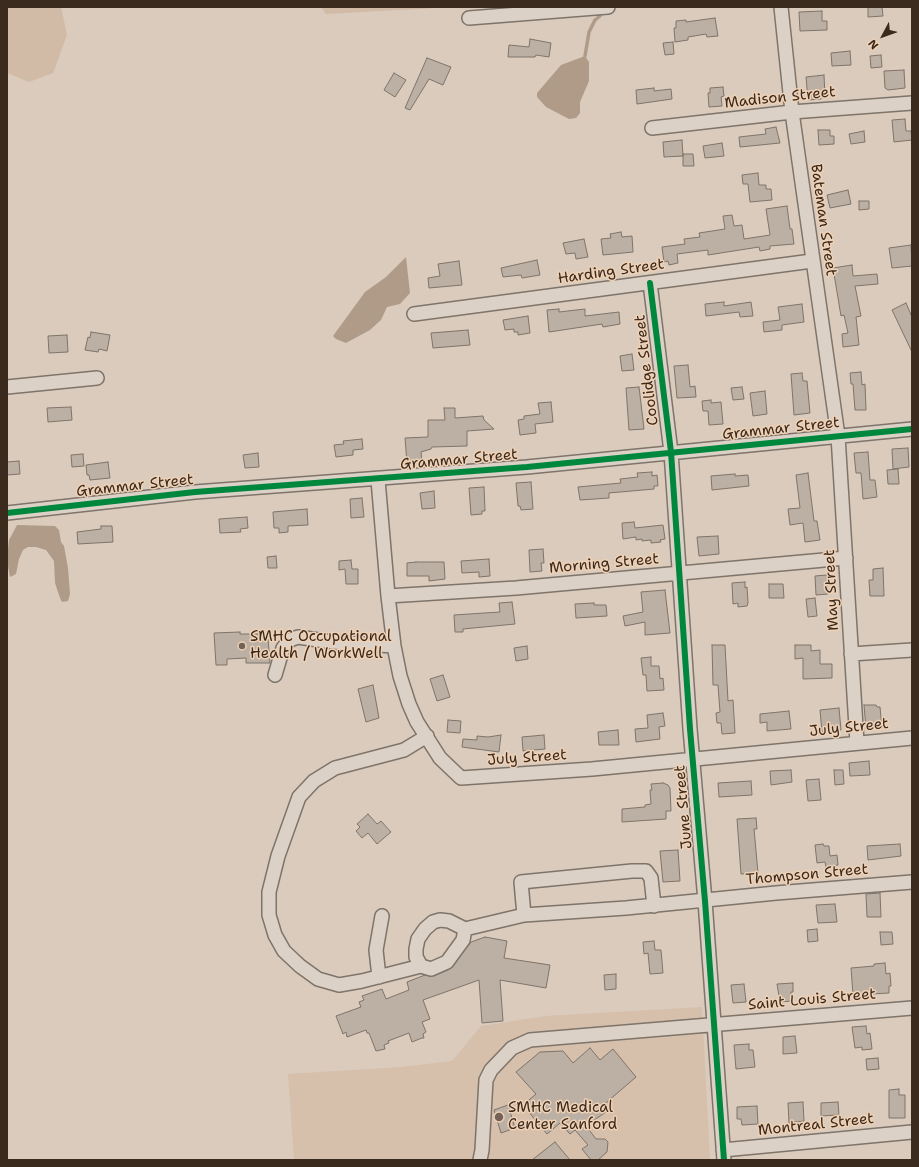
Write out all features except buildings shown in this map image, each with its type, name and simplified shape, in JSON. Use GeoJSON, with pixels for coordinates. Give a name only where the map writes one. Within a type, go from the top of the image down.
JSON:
{"type":"FeatureCollection","features":[{"type":"Feature","properties":{"kind":"street"},"geometry":{"type":"LineString","coordinates":[[468,18],[608,7]]}},
{"type":"Feature","properties":{"kind":"street","name":"Bateman Street"},"geometry":{"type":"LineString","coordinates":[[781,7],[792,112],[838,436]]}},
{"type":"Feature","properties":{"kind":"street","name":"Madison Street"},"geometry":{"type":"LineString","coordinates":[[652,128],[792,112],[912,103]]}},
{"type":"Feature","properties":{"kind":"street","name":"Harding Street"},"geometry":{"type":"LineString","coordinates":[[414,314],[812,261]]}},
{"type":"Feature","properties":{"kind":"street","name":"Coolidge Street"},"geometry":{"type":"LineString","coordinates":[[650,283],[668,436],[672,452]]}},
{"type":"Feature","properties":{"kind":"street"},"geometry":{"type":"LineString","coordinates":[[7,387],[97,378]]}},
{"type":"Feature","properties":{"kind":"street","name":"Grammar Street"},"geometry":{"type":"LineString","coordinates":[[7,513],[195,492],[378,480],[912,429]]}},
{"type":"Feature","properties":{"kind":"street","name":"May Street"},"geometry":{"type":"LineString","coordinates":[[838,436],[857,743]]}},
{"type":"Feature","properties":{"kind":"street","name":"June Street"},"geometry":{"type":"LineString","coordinates":[[672,452],[679,574],[693,759],[706,901],[724,1155]]}},
{"type":"Feature","properties":{"kind":"street","name":"July Street"},"geometry":{"type":"LineString","coordinates":[[378,480],[388,596],[394,646],[400,676],[409,704],[440,758],[461,778],[531,774],[912,738]]}},
{"type":"Feature","properties":{"kind":"street","name":"Morning Street"},"geometry":{"type":"LineString","coordinates":[[388,596],[679,574],[846,558]]}},
{"type":"Feature","properties":{"kind":"street"},"geometry":{"type":"LineString","coordinates":[[275,675],[283,648],[290,640],[298,637],[332,642],[394,646]]}},
{"type":"Feature","properties":{"kind":"street"},"geometry":{"type":"LineString","coordinates":[[851,654],[912,650]]}},
{"type":"Feature","properties":{"kind":"street"},"geometry":{"type":"LineString","coordinates":[[422,966],[416,958],[416,949],[418,939],[425,929],[434,922],[440,920],[449,921],[465,929],[463,940],[447,962],[431,969],[422,966],[339,985],[318,979],[300,966],[284,951],[275,935],[269,915],[268,892],[278,856],[299,797],[314,781],[335,768],[404,750],[427,736]]}},
{"type":"Feature","properties":{"kind":"street"},"geometry":{"type":"LineString","coordinates":[[524,916],[522,882],[632,871],[646,871],[652,878],[654,906]]}},
{"type":"Feature","properties":{"kind":"street","name":"Thompson Street"},"geometry":{"type":"LineString","coordinates":[[465,929],[524,916],[654,906],[776,892],[912,882]]}},
{"type":"Feature","properties":{"kind":"street"},"geometry":{"type":"LineString","coordinates":[[379,976],[376,950],[382,916]]}},
{"type":"Feature","properties":{"kind":"street","name":"Saint Louis Street"},"geometry":{"type":"LineString","coordinates":[[481,1155],[486,1080],[491,1070],[503,1057],[519,1044],[530,1040],[912,1008]]}},
{"type":"Feature","properties":{"kind":"street","name":"Montreal Street"},"geometry":{"type":"LineString","coordinates":[[724,1155],[912,1132]]}},
{"type":"Feature","properties":{"kind":"shaded area"},"geometry":{"type":"Polygon","coordinates":[[[7,7],[61,7],[67,35],[53,73],[29,82],[7,73],[7,7]]]}},
{"type":"Feature","properties":{"kind":"shaded area"},"geometry":{"type":"Polygon","coordinates":[[[321,7],[455,7],[326,14],[321,7]]]}},
{"type":"Feature","properties":{"kind":"shaded area"},"geometry":{"type":"Polygon","coordinates":[[[585,56],[589,62],[589,81],[580,102],[580,113],[576,118],[569,119],[546,107],[537,97],[537,93],[561,65],[585,56]]]}},
{"type":"Feature","properties":{"kind":"shaded area"},"geometry":{"type":"Polygon","coordinates":[[[406,257],[410,293],[400,304],[387,307],[381,320],[370,330],[346,343],[336,339],[333,336],[365,292],[386,277],[406,257]]]}},
{"type":"Feature","properties":{"kind":"shaded area"},"geometry":{"type":"Polygon","coordinates":[[[17,525],[55,526],[59,530],[68,568],[70,594],[68,601],[62,602],[60,598],[55,583],[54,561],[46,550],[36,547],[28,547],[23,550],[19,559],[16,574],[10,577],[8,566],[9,540],[17,525]]]}},
{"type":"Feature","properties":{"kind":"shaded area","name":"SMHC Medical Center Sanford"},"geometry":{"type":"Polygon","coordinates":[[[702,1007],[710,1160],[294,1160],[288,1074],[401,1067],[452,1061],[481,1026],[545,1016],[702,1007]]]}},
{"type":"Feature","properties":{"kind":"waterway"},"geometry":{"type":"LineString","coordinates":[[585,56],[589,32],[595,20],[600,16]]}},
{"type":"Feature","properties":{"kind":"cycle path"},"geometry":{"type":"LineString","coordinates":[[650,283],[671,452],[690,729],[705,901],[724,1160]]}},
{"type":"Feature","properties":{"kind":"cycle path"},"geometry":{"type":"LineString","coordinates":[[7,513],[195,492],[527,467],[912,429]]}},
{"type":"Feature","properties":{"kind":"place","name":"SMHC Occupational Health / WorkWell"},"geometry":{"type":"Point","coordinates":[242,646]}},
{"type":"Feature","properties":{"kind":"place","name":"SMHC Medical Center Sanford"},"geometry":{"type":"Point","coordinates":[499,1117]}}]}
